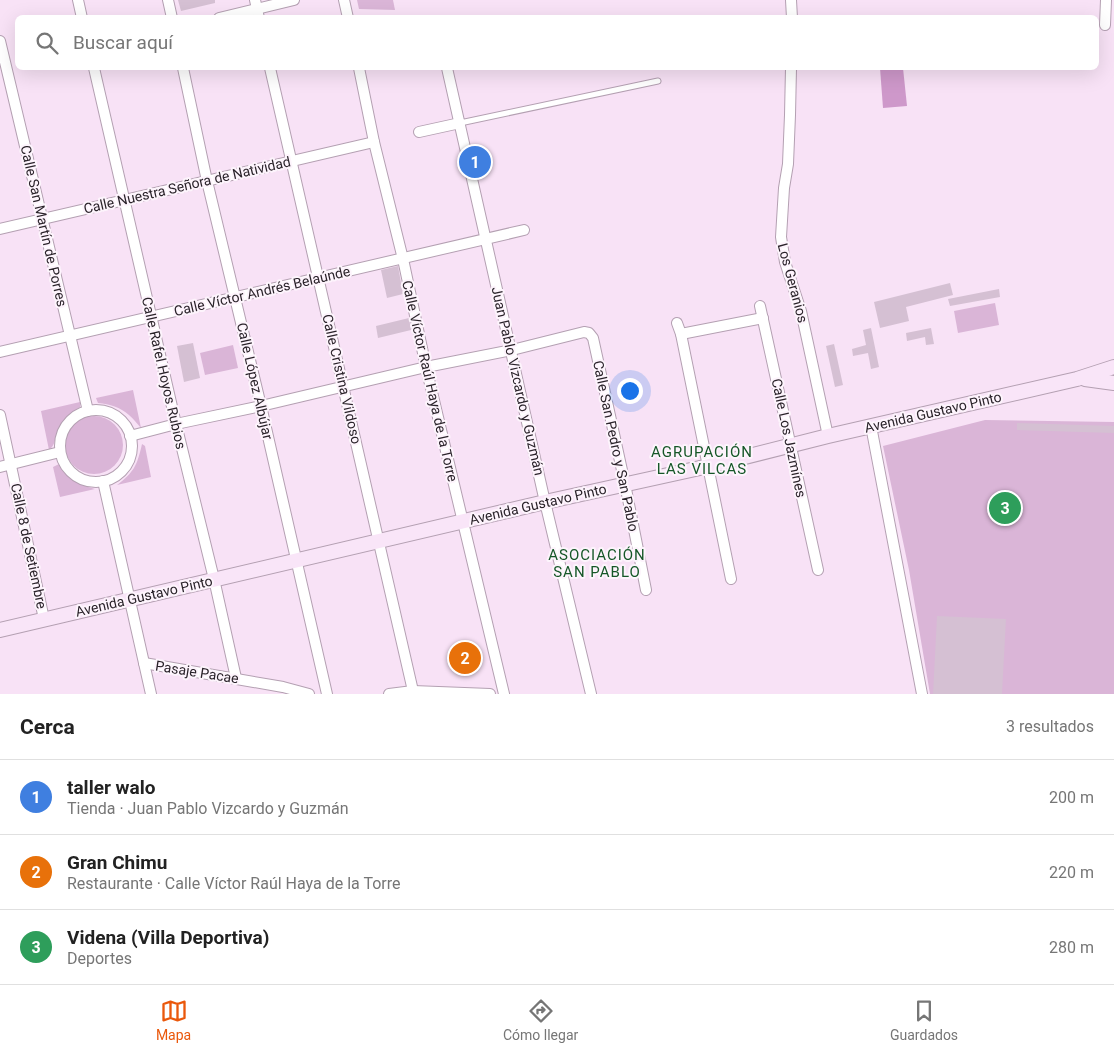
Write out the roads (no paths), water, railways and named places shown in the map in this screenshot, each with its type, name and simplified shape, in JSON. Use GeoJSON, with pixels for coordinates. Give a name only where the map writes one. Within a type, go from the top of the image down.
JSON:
{"type":"FeatureCollection","features":[{"type":"Feature","properties":{"kind":"main road","name":"Avenida Gustavo Pinto"},"geometry":{"type":"LineString","coordinates":[[0,630],[462,521],[709,466],[828,436],[1077,378],[1114,367]]}},
{"type":"Feature","properties":{"kind":"main road","name":"Avenida Gustavo Pinto"},"geometry":{"type":"LineString","coordinates":[[1077,378],[1114,382]]}},
{"type":"Feature","properties":{"kind":"street"},"geometry":{"type":"LineString","coordinates":[[78,0],[81,15]]}},
{"type":"Feature","properties":{"kind":"street"},"geometry":{"type":"LineString","coordinates":[[168,0],[171,15]]}},
{"type":"Feature","properties":{"kind":"street"},"geometry":{"type":"LineString","coordinates":[[232,15],[294,0]]}},
{"type":"Feature","properties":{"kind":"street"},"geometry":{"type":"LineString","coordinates":[[344,0],[347,15]]}},
{"type":"Feature","properties":{"kind":"street"},"geometry":{"type":"LineString","coordinates":[[791,0],[792,15]]}},
{"type":"Feature","properties":{"kind":"street"},"geometry":{"type":"LineString","coordinates":[[1105,26],[1106,0]]}},
{"type":"Feature","properties":{"kind":"street","name":"Calle San Martín de Porres"},"geometry":{"type":"LineString","coordinates":[[0,41],[3,68],[42,219],[88,411]]}},
{"type":"Feature","properties":{"kind":"street","name":"Calle Rafel Hoyos Rubios"},"geometry":{"type":"LineString","coordinates":[[94,70],[236,678]]}},
{"type":"Feature","properties":{"kind":"street","name":"Calle López Albújar"},"geometry":{"type":"LineString","coordinates":[[183,70],[207,181],[327,694]]}},
{"type":"Feature","properties":{"kind":"street","name":"Calle Cristina Vildoso"},"geometry":{"type":"LineString","coordinates":[[270,70],[413,691]]}},
{"type":"Feature","properties":{"kind":"street","name":"Calle Víctor Raúl Haya de la Torre"},"geometry":{"type":"LineString","coordinates":[[359,70],[374,142],[403,259],[426,367],[504,694]]}},
{"type":"Feature","properties":{"kind":"street","name":"Juan Pablo Vizcardo y Guzmán"},"geometry":{"type":"LineString","coordinates":[[447,70],[545,502],[591,694]]}},
{"type":"Feature","properties":{"kind":"street","name":"Los Geranios"},"geometry":{"type":"LineString","coordinates":[[790,70],[788,154],[781,237],[785,262],[801,311],[828,436]]}},
{"type":"Feature","properties":{"kind":"street"},"geometry":{"type":"LineString","coordinates":[[419,132],[460,123]]}},
{"type":"Feature","properties":{"kind":"street","name":"Calle Nuestra Señora de Natividad"},"geometry":{"type":"LineString","coordinates":[[0,229],[374,142]]}},
{"type":"Feature","properties":{"kind":"street","name":"Calle Víctor Andrés Belaúnde"},"geometry":{"type":"LineString","coordinates":[[0,352],[524,230]]}},
{"type":"Feature","properties":{"kind":"street","name":"Calle Los Jazmínes"},"geometry":{"type":"LineString","coordinates":[[760,306],[818,570]]}},
{"type":"Feature","properties":{"kind":"street"},"geometry":{"type":"LineString","coordinates":[[681,334],[763,318]]}},
{"type":"Feature","properties":{"kind":"street"},"geometry":{"type":"LineString","coordinates":[[677,323],[681,334],[709,466],[731,579]]}},
{"type":"Feature","properties":{"kind":"street","name":"Calle San Pedro y San Pablo"},"geometry":{"type":"LineString","coordinates":[[512,350],[584,332],[589,333],[593,338],[646,590]]}},
{"type":"Feature","properties":{"kind":"street"},"geometry":{"type":"LineString","coordinates":[[130,436],[426,367],[512,350]]}},
{"type":"Feature","properties":{"kind":"street"},"geometry":{"type":"LineString","coordinates":[[101,410],[113,414],[124,423],[130,436],[131,451],[126,465],[117,475],[103,481],[89,482],[75,476],[65,466],[60,452],[61,437],[67,425],[76,416],[88,411],[101,410]]}},
{"type":"Feature","properties":{"kind":"street","name":"Calle 8 de Setiembre"},"geometry":{"type":"LineString","coordinates":[[0,415],[44,619]]}},
{"type":"Feature","properties":{"kind":"street"},"geometry":{"type":"LineString","coordinates":[[871,426],[922,694]]}},
{"type":"Feature","properties":{"kind":"street"},"geometry":{"type":"LineString","coordinates":[[0,467],[60,452]]}},
{"type":"Feature","properties":{"kind":"street"},"geometry":{"type":"LineString","coordinates":[[103,481],[151,694]]}},
{"type":"Feature","properties":{"kind":"street","name":"Pasaje Pacae"},"geometry":{"type":"LineString","coordinates":[[144,664],[236,678],[309,694]]}},
{"type":"Feature","properties":{"kind":"street"},"geometry":{"type":"LineString","coordinates":[[389,694],[413,691],[490,694]]}},
{"type":"Feature","properties":{"kind":"lane"},"geometry":{"type":"LineString","coordinates":[[460,123],[658,81]]}},
{"type":"Feature","properties":{"kind":"place","name":"taller walo"},"geometry":{"type":"Point","coordinates":[475,162]}},
{"type":"Feature","properties":{"kind":"place","name":"Videna (Villa Deportiva)"},"geometry":{"type":"Point","coordinates":[1005,508]}},
{"type":"Feature","properties":{"kind":"place","name":"Gran Chimu"},"geometry":{"type":"Point","coordinates":[465,658]}},
{"type":"Feature","properties":{"kind":"district","name":"AGRUPACIÓN LAS VILCAS"},"geometry":{"type":"Point","coordinates":[702,460]}},
{"type":"Feature","properties":{"kind":"district","name":"ASOCIACIÓN SAN PABLO"},"geometry":{"type":"Point","coordinates":[597,564]}}]}
